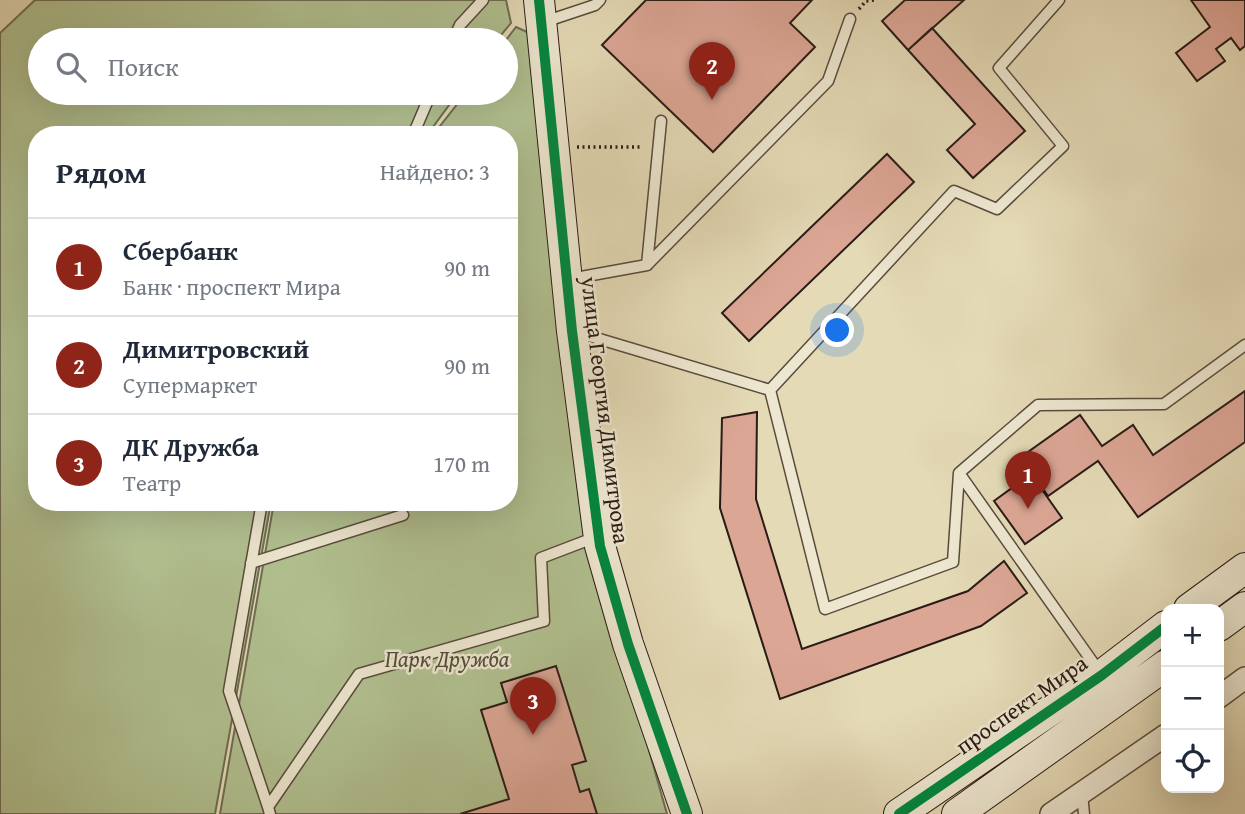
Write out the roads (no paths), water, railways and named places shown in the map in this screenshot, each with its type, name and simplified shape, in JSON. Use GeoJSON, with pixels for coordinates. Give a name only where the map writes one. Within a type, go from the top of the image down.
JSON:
{"type":"FeatureCollection","features":[{"type":"Feature","properties":{"kind":"street","name":"улица Георгия Димитрова"},"geometry":{"type":"LineString","coordinates":[[541,12],[572,331],[599,536],[628,644],[687,814]]}},
{"type":"Feature","properties":{"kind":"street"},"geometry":{"type":"LineString","coordinates":[[1196,604],[1245,568]]}},
{"type":"Feature","properties":{"kind":"street"},"geometry":{"type":"LineString","coordinates":[[1224,622],[1245,607]]}},
{"type":"Feature","properties":{"kind":"street","name":"проспект Мира"},"geometry":{"type":"LineString","coordinates":[[957,814],[1110,687],[1161,631]]}},
{"type":"Feature","properties":{"kind":"street","name":"проспект Мира"},"geometry":{"type":"LineString","coordinates":[[899,814],[1110,687],[1161,667]]}},
{"type":"Feature","properties":{"kind":"street"},"geometry":{"type":"LineString","coordinates":[[1224,693],[1245,678]]}},
{"type":"Feature","properties":{"kind":"street"},"geometry":{"type":"LineString","coordinates":[[1051,814],[1083,804],[1161,739]]}},
{"type":"Feature","properties":{"kind":"lane"},"geometry":{"type":"LineString","coordinates":[[459,28],[483,0]]}},
{"type":"Feature","properties":{"kind":"lane"},"geometry":{"type":"LineString","coordinates":[[541,12],[595,5],[600,0]]}},
{"type":"Feature","properties":{"kind":"lane"},"geometry":{"type":"LineString","coordinates":[[770,390],[954,191],[996,209],[1063,146],[999,68],[1059,0]]}},
{"type":"Feature","properties":{"kind":"lane"},"geometry":{"type":"LineString","coordinates":[[567,280],[647,265],[828,81],[850,19]]}},
{"type":"Feature","properties":{"kind":"lane"},"geometry":{"type":"LineString","coordinates":[[417,126],[426,105]]}},
{"type":"Feature","properties":{"kind":"lane"},"geometry":{"type":"LineString","coordinates":[[647,265],[661,121]]}},
{"type":"Feature","properties":{"kind":"lane"},"geometry":{"type":"LineString","coordinates":[[572,331],[770,390]]}},
{"type":"Feature","properties":{"kind":"lane"},"geometry":{"type":"LineString","coordinates":[[770,390],[825,609],[953,562],[959,473],[1038,405],[1164,404],[1245,345]]}},
{"type":"Feature","properties":{"kind":"lane"},"geometry":{"type":"LineString","coordinates":[[959,473],[1110,687]]}},
{"type":"Feature","properties":{"kind":"lane"},"geometry":{"type":"LineString","coordinates":[[260,511],[229,691],[269,810]]}},
{"type":"Feature","properties":{"kind":"lane"},"geometry":{"type":"LineString","coordinates":[[251,563],[403,515]]}},
{"type":"Feature","properties":{"kind":"lane"},"geometry":{"type":"LineString","coordinates":[[269,810],[359,674],[544,621],[541,558],[599,536]]}},
{"type":"Feature","properties":{"kind":"place","name":"Димитровский"},"geometry":{"type":"Point","coordinates":[712,100]}},
{"type":"Feature","properties":{"kind":"place","name":"Сбербанк"},"geometry":{"type":"Point","coordinates":[1028,509]}},
{"type":"Feature","properties":{"kind":"place","name":"ДК Дружба"},"geometry":{"type":"Point","coordinates":[533,735]}},
{"type":"Feature","properties":{"kind":"park label","name":"Парк Дружба"},"geometry":{"type":"Point","coordinates":[447,658]}}]}
